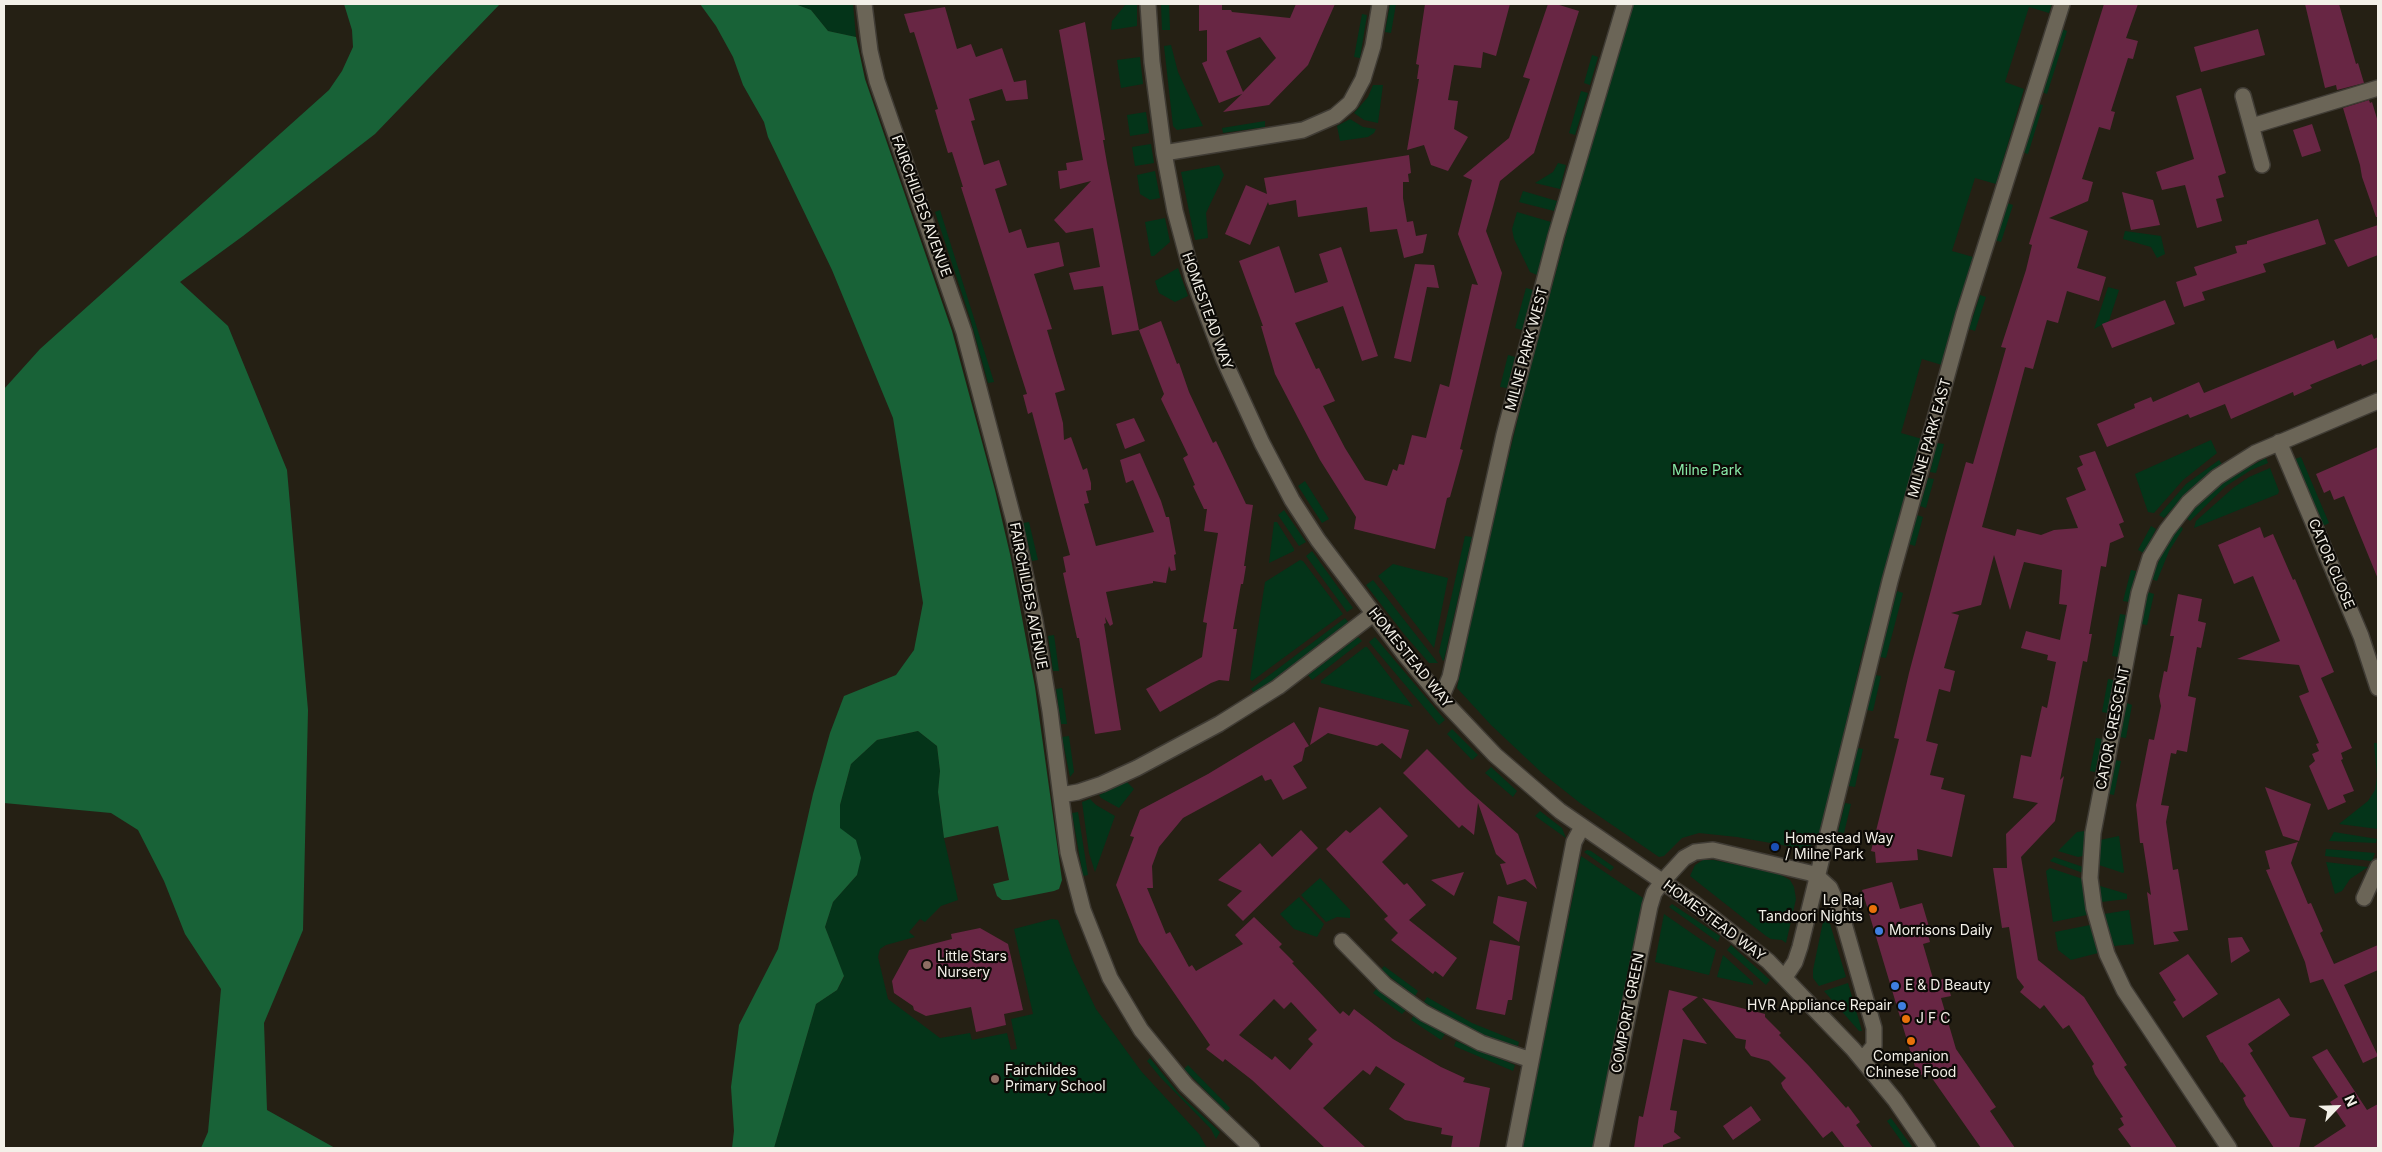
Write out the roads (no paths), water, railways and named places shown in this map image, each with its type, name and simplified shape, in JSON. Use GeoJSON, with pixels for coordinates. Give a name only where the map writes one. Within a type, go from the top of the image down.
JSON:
{"type":"FeatureCollection","features":[{"type":"Feature","properties":{"kind":"street","name":"FAIRCHILDES AVENUE"},"geometry":{"type":"LineString","coordinates":[[864,4],[869,44],[877,81],[951,290],[992,434],[1034,613],[1050,711],[1068,852],[1078,892],[1097,949],[1117,993],[1141,1030],[1177,1076],[1210,1110],[1252,1148]]}},
{"type":"Feature","properties":{"kind":"street","name":"HOMESTEAD WAY"},"geometry":{"type":"LineString","coordinates":[[1148,4],[1152,62],[1164,154],[1175,210],[1193,278],[1216,342],[1242,401],[1292,500],[1329,556],[1440,698],[1516,774],[1582,827],[1731,932],[1785,977],[1862,1060],[1894,1100],[1928,1148]]}},
{"type":"Feature","properties":{"kind":"street"},"geometry":{"type":"LineString","coordinates":[[1164,154],[1303,130],[1335,116],[1354,98],[1364,79],[1373,46],[1380,4]]}},
{"type":"Feature","properties":{"kind":"street","name":"MILNE PARK WEST"},"geometry":{"type":"LineString","coordinates":[[1440,698],[1450,677],[1504,434],[1556,236],[1625,4]]}},
{"type":"Feature","properties":{"kind":"street","name":"MILNE PARK EAST"},"geometry":{"type":"LineString","coordinates":[[1785,977],[1797,956],[1890,581],[1964,314],[2062,4]]}},
{"type":"Feature","properties":{"kind":"street"},"geometry":{"type":"LineString","coordinates":[[2252,126],[2378,88]]}},
{"type":"Feature","properties":{"kind":"street"},"geometry":{"type":"LineString","coordinates":[[2243,96],[2262,164]]}},
{"type":"Feature","properties":{"kind":"street","name":"CATOR CRESCENT"},"geometry":{"type":"LineString","coordinates":[[2229,1148],[2136,1010],[2116,976],[2096,918],[2090,878],[2096,813],[2139,593],[2150,558],[2167,528],[2202,490],[2240,461],[2279,442],[2378,402]]}},
{"type":"Feature","properties":{"kind":"street","name":"CATOR CLOSE"},"geometry":{"type":"LineString","coordinates":[[2279,442],[2361,636],[2378,688]]}},
{"type":"Feature","properties":{"kind":"street"},"geometry":{"type":"LineString","coordinates":[[1061,795],[1088,790],[1118,777],[1219,724],[1278,687],[1374,614]]}},
{"type":"Feature","properties":{"kind":"street"},"geometry":{"type":"LineString","coordinates":[[1514,1148],[1574,842],[1582,827]]}},
{"type":"Feature","properties":{"kind":"street"},"geometry":{"type":"LineString","coordinates":[[1662,882],[1684,858],[1695,852],[1707,850],[1766,861],[1818,877],[1830,888],[1837,904],[1874,1028],[1874,1046],[1862,1060]]}},
{"type":"Feature","properties":{"kind":"street"},"geometry":{"type":"LineString","coordinates":[[2364,898],[2378,867]]}},
{"type":"Feature","properties":{"kind":"street","name":"COMPORT GREEN"},"geometry":{"type":"LineString","coordinates":[[1601,1148],[1650,906],[1654,893],[1662,882]]}},
{"type":"Feature","properties":{"kind":"street"},"geometry":{"type":"LineString","coordinates":[[1342,941],[1385,984],[1424,1013],[1481,1043],[1531,1060]]}},
{"type":"Feature","properties":{"kind":"place","name":"Homestead Way / Milne Park"},"geometry":{"type":"Point","coordinates":[1775,847]}},
{"type":"Feature","properties":{"kind":"place","name":"Le Raj Tandoori Nights"},"geometry":{"type":"Point","coordinates":[1873,909]}},
{"type":"Feature","properties":{"kind":"place","name":"Morrisons Daily"},"geometry":{"type":"Point","coordinates":[1879,931]}},
{"type":"Feature","properties":{"kind":"place","name":"Little Stars Nursery"},"geometry":{"type":"Point","coordinates":[927,965]}},
{"type":"Feature","properties":{"kind":"place","name":"E & D Beauty"},"geometry":{"type":"Point","coordinates":[1895,986]}},
{"type":"Feature","properties":{"kind":"place","name":"HVR Appliance Repair"},"geometry":{"type":"Point","coordinates":[1902,1006]}},
{"type":"Feature","properties":{"kind":"place","name":"J F C"},"geometry":{"type":"Point","coordinates":[1906,1019]}},
{"type":"Feature","properties":{"kind":"place","name":"Companion Chinese Food"},"geometry":{"type":"Point","coordinates":[1911,1041]}},
{"type":"Feature","properties":{"kind":"place","name":"Fairchildes Primary School"},"geometry":{"type":"Point","coordinates":[995,1079]}},
{"type":"Feature","properties":{"kind":"park label","name":"Milne Park"},"geometry":{"type":"Point","coordinates":[1707,471]}}]}
